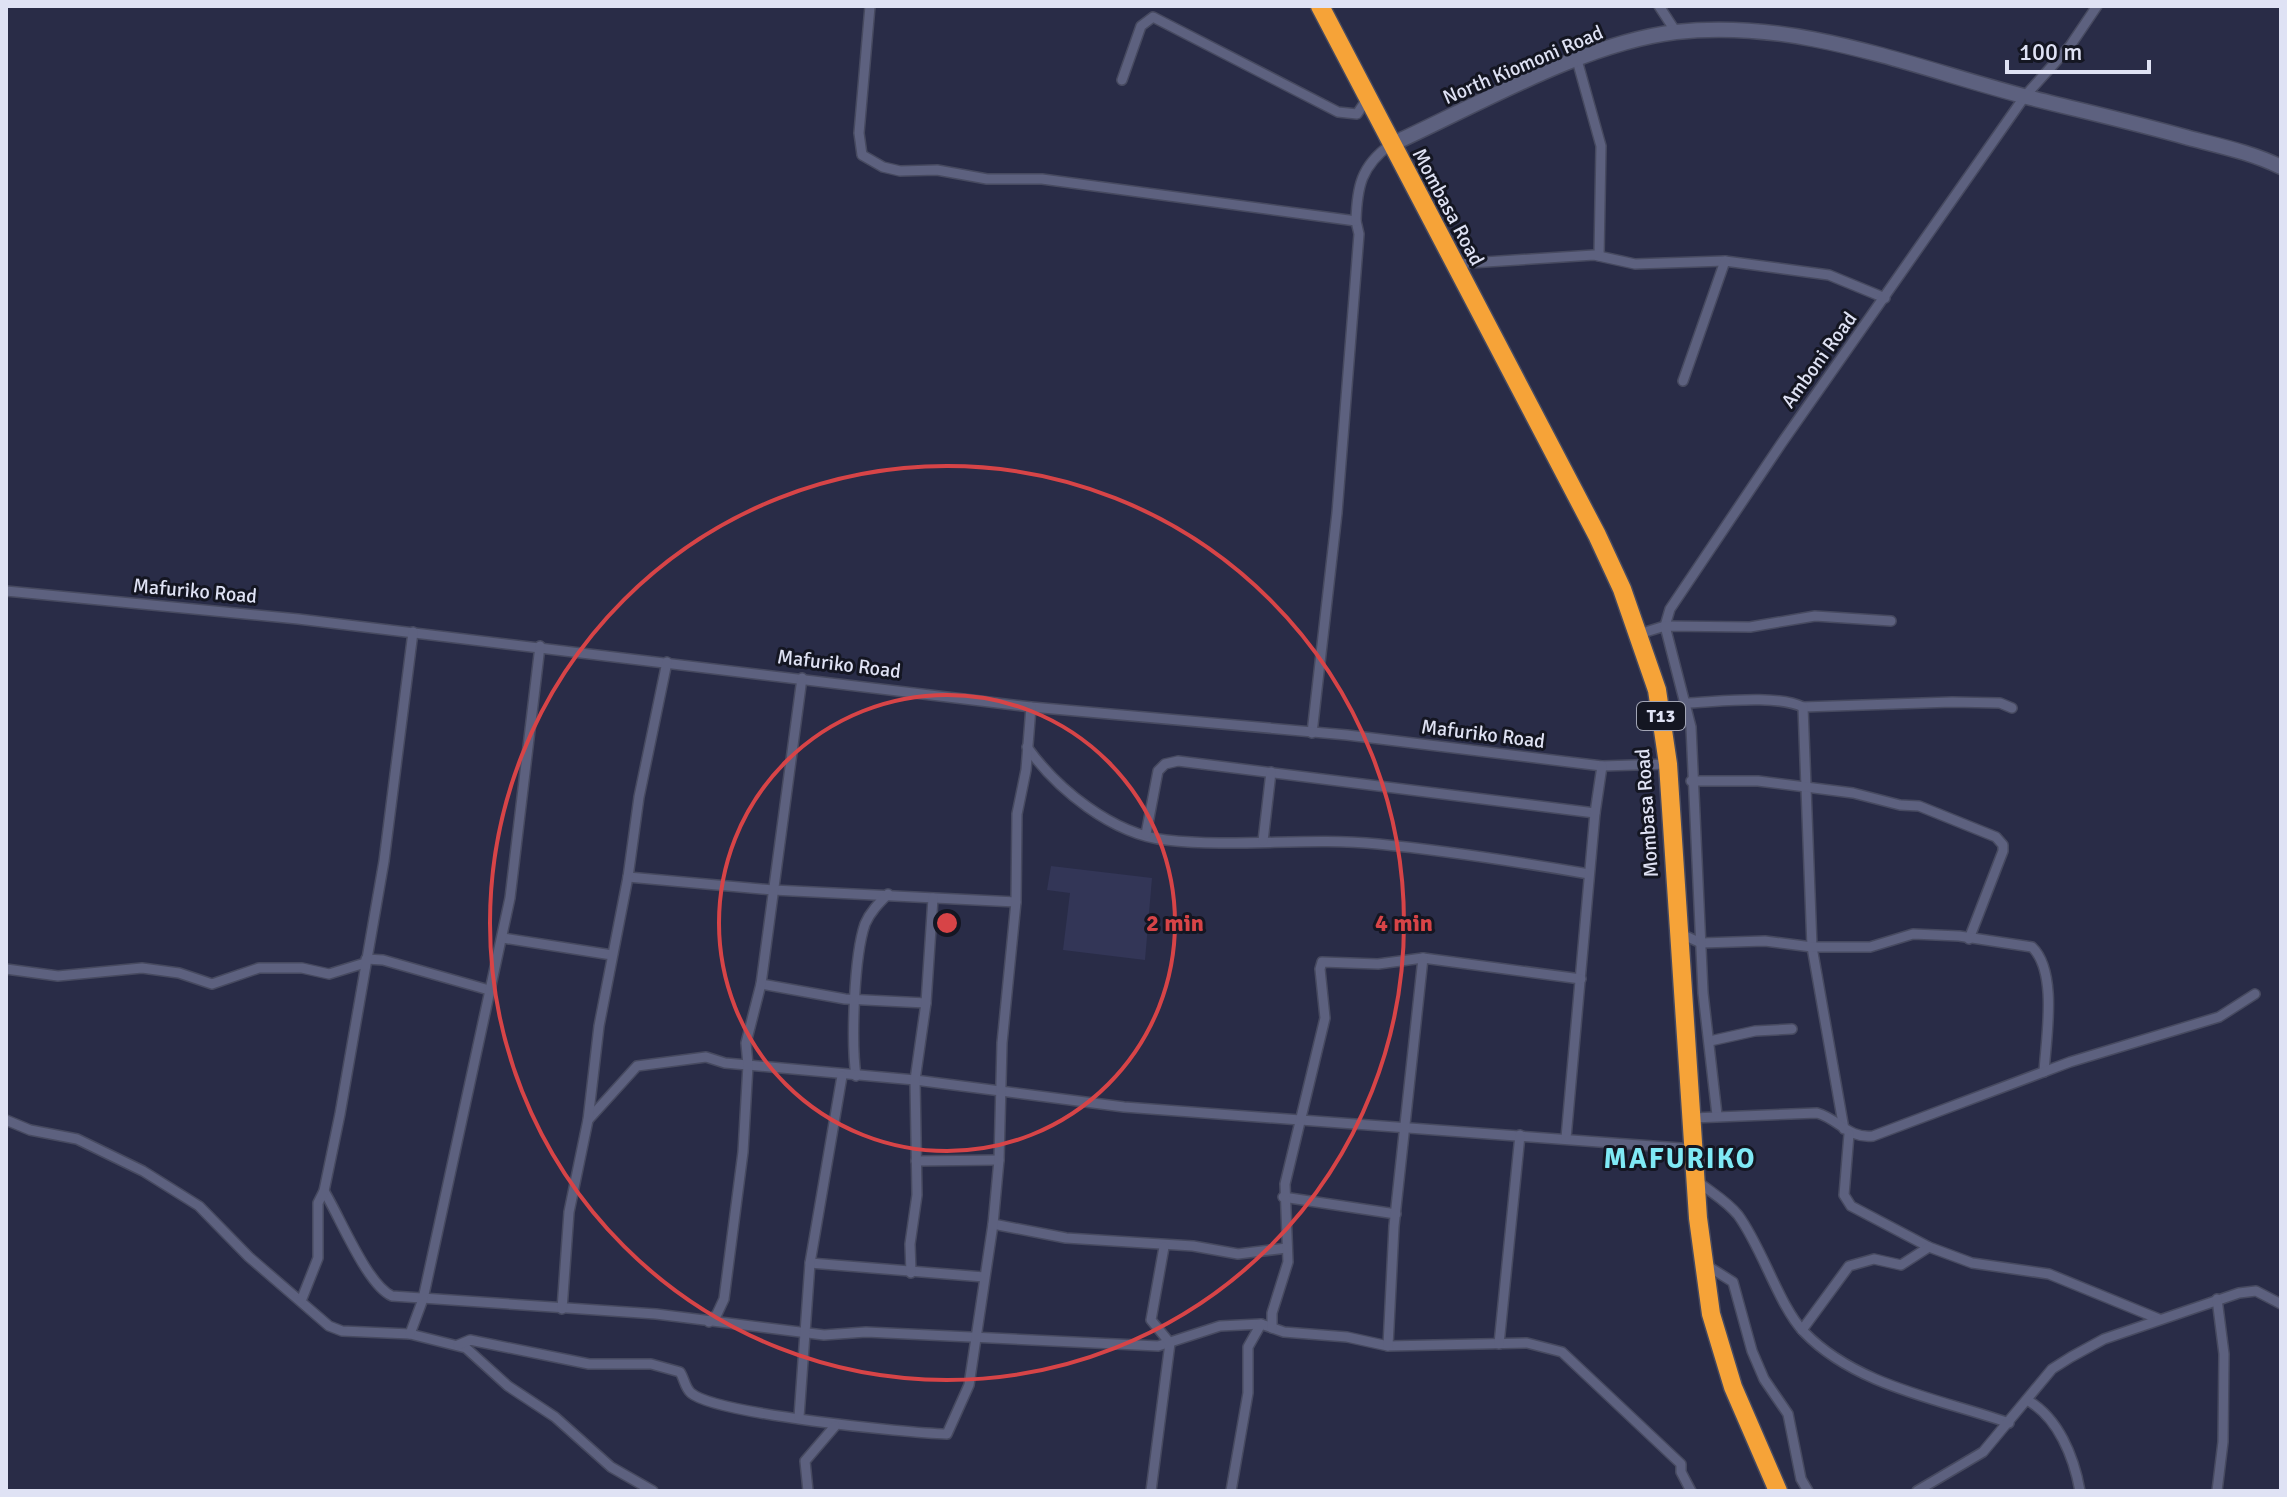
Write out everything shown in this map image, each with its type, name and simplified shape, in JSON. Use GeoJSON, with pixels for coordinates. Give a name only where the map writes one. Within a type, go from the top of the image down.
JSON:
{"type":"FeatureCollection","features":[{"type":"Feature","properties":{"kind":"highway","name":"Mombasa Road"},"geometry":{"type":"LineString","coordinates":[[1320,6],[1390,145],[1597,535],[1639,634],[1657,690],[1668,764],[1676,932],[1696,1179],[1711,1314],[1733,1387],[1778,1491]]}},
{"type":"Feature","properties":{"kind":"main road","name":"North Kiomoni Road"},"geometry":{"type":"LineString","coordinates":[[1390,145],[1577,60],[1676,32],[1748,30],[1812,38],[1869,51],[2025,96],[2232,149],[2281,167]]}},
{"type":"Feature","properties":{"kind":"street"},"geometry":{"type":"LineString","coordinates":[[870,6],[859,133],[862,155],[883,167],[937,170],[987,179],[1042,179],[1356,221]]}},
{"type":"Feature","properties":{"kind":"street"},"geometry":{"type":"LineString","coordinates":[[1659,6],[1676,32]]}},
{"type":"Feature","properties":{"kind":"street","name":"Amboni Road"},"geometry":{"type":"LineString","coordinates":[[1665,626],[1670,609],[1773,456],[2025,96],[2070,46],[2097,6]]}},
{"type":"Feature","properties":{"kind":"street"},"geometry":{"type":"LineString","coordinates":[[1122,80],[1141,26],[1153,17],[1338,112],[1357,114],[1367,99]]}},
{"type":"Feature","properties":{"kind":"street"},"geometry":{"type":"LineString","coordinates":[[1577,60],[1601,146],[1599,256]]}},
{"type":"Feature","properties":{"kind":"street"},"geometry":{"type":"LineString","coordinates":[[1312,733],[1337,513],[1359,234],[1356,221],[1360,180],[1371,159],[1390,145]]}},
{"type":"Feature","properties":{"kind":"street"},"geometry":{"type":"LineString","coordinates":[[1454,264],[1599,256],[1635,264],[1725,261],[1829,275],[1885,298]]}},
{"type":"Feature","properties":{"kind":"street"},"geometry":{"type":"LineString","coordinates":[[1683,381],[1725,261]]}},
{"type":"Feature","properties":{"kind":"street","name":"Mafuriko Road"},"geometry":{"type":"LineString","coordinates":[[6,591],[540,646],[1031,707],[1312,733],[1602,766],[1668,764]]}},
{"type":"Feature","properties":{"kind":"street"},"geometry":{"type":"LineString","coordinates":[[1639,634],[1665,626],[1750,627],[1815,616],[1891,621]]}},
{"type":"Feature","properties":{"kind":"street"},"geometry":{"type":"LineString","coordinates":[[1665,626],[1691,727],[1691,781],[1698,839],[1701,943],[1717,1115]]}},
{"type":"Feature","properties":{"kind":"street"},"geometry":{"type":"LineString","coordinates":[[301,1301],[318,1258],[318,1203],[324,1191],[384,861],[413,632]]}},
{"type":"Feature","properties":{"kind":"street"},"geometry":{"type":"LineString","coordinates":[[410,1334],[423,1299],[489,990],[503,938],[540,646]]}},
{"type":"Feature","properties":{"kind":"street"},"geometry":{"type":"LineString","coordinates":[[562,1309],[569,1212],[588,1120],[639,797],[667,662]]}},
{"type":"Feature","properties":{"kind":"street"},"geometry":{"type":"LineString","coordinates":[[709,1322],[724,1299],[743,1152],[748,1065],[746,1043],[761,984],[802,678]]}},
{"type":"Feature","properties":{"kind":"street"},"geometry":{"type":"LineString","coordinates":[[1685,703],[1745,701],[1794,703],[1803,707],[1952,702],[2000,703],[2012,708]]}},
{"type":"Feature","properties":{"kind":"street"},"geometry":{"type":"LineString","coordinates":[[458,1345],[470,1340],[589,1364],[651,1364],[680,1372],[692,1394],[718,1405],[799,1417],[835,1426],[947,1434],[969,1385],[993,1224],[1016,902],[1017,814],[1031,707]]}},
{"type":"Feature","properties":{"kind":"street"},"geometry":{"type":"LineString","coordinates":[[1803,707],[1812,947],[1847,1131],[1845,1181],[1848,1204],[1929,1247],[1972,1263],[2049,1274],[2159,1319]]}},
{"type":"Feature","properties":{"kind":"street"},"geometry":{"type":"LineString","coordinates":[[1027,747],[1041,767],[1087,806],[1124,827],[1163,840],[1376,844],[1589,874]]}},
{"type":"Feature","properties":{"kind":"street"},"geometry":{"type":"LineString","coordinates":[[1146,834],[1155,782],[1165,764],[1178,761],[1489,799],[1509,805],[1595,813]]}},
{"type":"Feature","properties":{"kind":"street"},"geometry":{"type":"LineString","coordinates":[[1566,1138],[1589,874],[1602,766]]}},
{"type":"Feature","properties":{"kind":"street"},"geometry":{"type":"LineString","coordinates":[[1263,841],[1271,772]]}},
{"type":"Feature","properties":{"kind":"street"},"geometry":{"type":"LineString","coordinates":[[1691,781],[1806,786],[1919,806],[2000,840],[2003,851],[1969,939]]}},
{"type":"Feature","properties":{"kind":"street"},"geometry":{"type":"LineString","coordinates":[[628,877],[773,890],[1016,902]]}},
{"type":"Feature","properties":{"kind":"street"},"geometry":{"type":"LineString","coordinates":[[856,1076],[857,997],[865,926],[872,910],[888,894]]}},
{"type":"Feature","properties":{"kind":"street"},"geometry":{"type":"LineString","coordinates":[[911,1273],[916,1161],[915,1080],[926,1003],[933,898]]}},
{"type":"Feature","properties":{"kind":"street"},"geometry":{"type":"LineString","coordinates":[[1676,932],[1701,943],[1765,941],[1812,947],[1870,947],[1913,934],[2032,947],[2040,954],[2048,974],[2044,1072]]}},
{"type":"Feature","properties":{"kind":"street"},"geometry":{"type":"LineString","coordinates":[[503,938],[612,955]]}},
{"type":"Feature","properties":{"kind":"street"},"geometry":{"type":"LineString","coordinates":[[1272,1328],[1272,1313],[1285,1277],[1287,1248],[1283,1197],[1325,1018],[1322,962],[1378,964],[1423,958],[1581,979]]}},
{"type":"Feature","properties":{"kind":"street"},"geometry":{"type":"LineString","coordinates":[[1388,1346],[1396,1214],[1423,958]]}},
{"type":"Feature","properties":{"kind":"street"},"geometry":{"type":"LineString","coordinates":[[6,969],[58,976],[142,968],[179,973],[212,984],[269,967],[302,968],[329,974],[366,961],[383,960],[489,990]]}},
{"type":"Feature","properties":{"kind":"street"},"geometry":{"type":"LineString","coordinates":[[761,984],[845,999],[857,997],[926,1003]]}},
{"type":"Feature","properties":{"kind":"street"},"geometry":{"type":"LineString","coordinates":[[1692,1118],[1817,1113],[1835,1120],[1847,1131],[1873,1136],[1907,1126],[2044,1072],[2219,1017],[2255,994]]}},
{"type":"Feature","properties":{"kind":"street"},"geometry":{"type":"LineString","coordinates":[[1710,1041],[1755,1031],[1792,1029]]}},
{"type":"Feature","properties":{"kind":"street"},"geometry":{"type":"LineString","coordinates":[[588,1120],[637,1066],[706,1057],[748,1065],[842,1076],[915,1080],[1124,1107],[1694,1149]]}},
{"type":"Feature","properties":{"kind":"street"},"geometry":{"type":"LineString","coordinates":[[799,1417],[810,1263],[842,1076]]}},
{"type":"Feature","properties":{"kind":"street"},"geometry":{"type":"LineString","coordinates":[[6,1120],[30,1130],[77,1139],[163,1183],[199,1206],[249,1257],[329,1326],[342,1331],[410,1334],[458,1345],[555,1417],[611,1467],[653,1491]]}},
{"type":"Feature","properties":{"kind":"street"},"geometry":{"type":"LineString","coordinates":[[1499,1344],[1520,1135]]}},
{"type":"Feature","properties":{"kind":"street"},"geometry":{"type":"LineString","coordinates":[[916,1161],[999,1160]]}},
{"type":"Feature","properties":{"kind":"street"},"geometry":{"type":"LineString","coordinates":[[1696,1179],[1721,1197],[1740,1217],[1802,1330],[1860,1374],[2009,1423]]}},
{"type":"Feature","properties":{"kind":"street"},"geometry":{"type":"LineString","coordinates":[[324,1191],[363,1263],[385,1293],[423,1299],[804,1332],[976,1339],[1158,1346],[1220,1326],[1261,1324],[1388,1346],[1527,1343],[1562,1352],[1681,1464],[1681,1472],[1691,1491]]}},
{"type":"Feature","properties":{"kind":"street"},"geometry":{"type":"LineString","coordinates":[[1283,1197],[1396,1214]]}},
{"type":"Feature","properties":{"kind":"street"},"geometry":{"type":"LineString","coordinates":[[993,1224],[1066,1238],[1164,1247],[1193,1246],[1238,1254],[1287,1248]]}},
{"type":"Feature","properties":{"kind":"street"},"geometry":{"type":"LineString","coordinates":[[1151,1491],[1170,1343],[1151,1320],[1164,1247]]}},
{"type":"Feature","properties":{"kind":"street"},"geometry":{"type":"LineString","coordinates":[[1802,1330],[1849,1266],[1874,1259],[1901,1265],[1929,1247]]}},
{"type":"Feature","properties":{"kind":"street"},"geometry":{"type":"LineString","coordinates":[[810,1263],[984,1277]]}},
{"type":"Feature","properties":{"kind":"street"},"geometry":{"type":"LineString","coordinates":[[1704,1263],[1733,1282],[1752,1351],[1764,1379],[1788,1414],[1801,1479],[1808,1491]]}},
{"type":"Feature","properties":{"kind":"street"},"geometry":{"type":"LineString","coordinates":[[1917,1491],[1983,1452],[2052,1369],[2104,1339],[2217,1299],[2256,1291],[2281,1304]]}},
{"type":"Feature","properties":{"kind":"street"},"geometry":{"type":"LineString","coordinates":[[2217,1299],[2224,1354],[2223,1442],[2217,1491]]}},
{"type":"Feature","properties":{"kind":"street"},"geometry":{"type":"LineString","coordinates":[[1231,1491],[1248,1393],[1248,1347],[1261,1324]]}},
{"type":"Feature","properties":{"kind":"street"},"geometry":{"type":"LineString","coordinates":[[2027,1400],[2044,1409],[2056,1427],[2079,1488],[2090,1491]]}},
{"type":"Feature","properties":{"kind":"street"},"geometry":{"type":"LineString","coordinates":[[808,1491],[805,1461],[835,1426]]}},
{"type":"Feature","properties":{"kind":"shaded area"},"geometry":{"type":"Polygon","coordinates":[[[1051,866],[1152,878],[1145,960],[1063,950],[1070,893],[1047,890],[1051,866]]]}},
{"type":"Feature","properties":{"kind":"district","name":"MAFURIKO"},"geometry":{"type":"Point","coordinates":[1680,1159]}}]}
